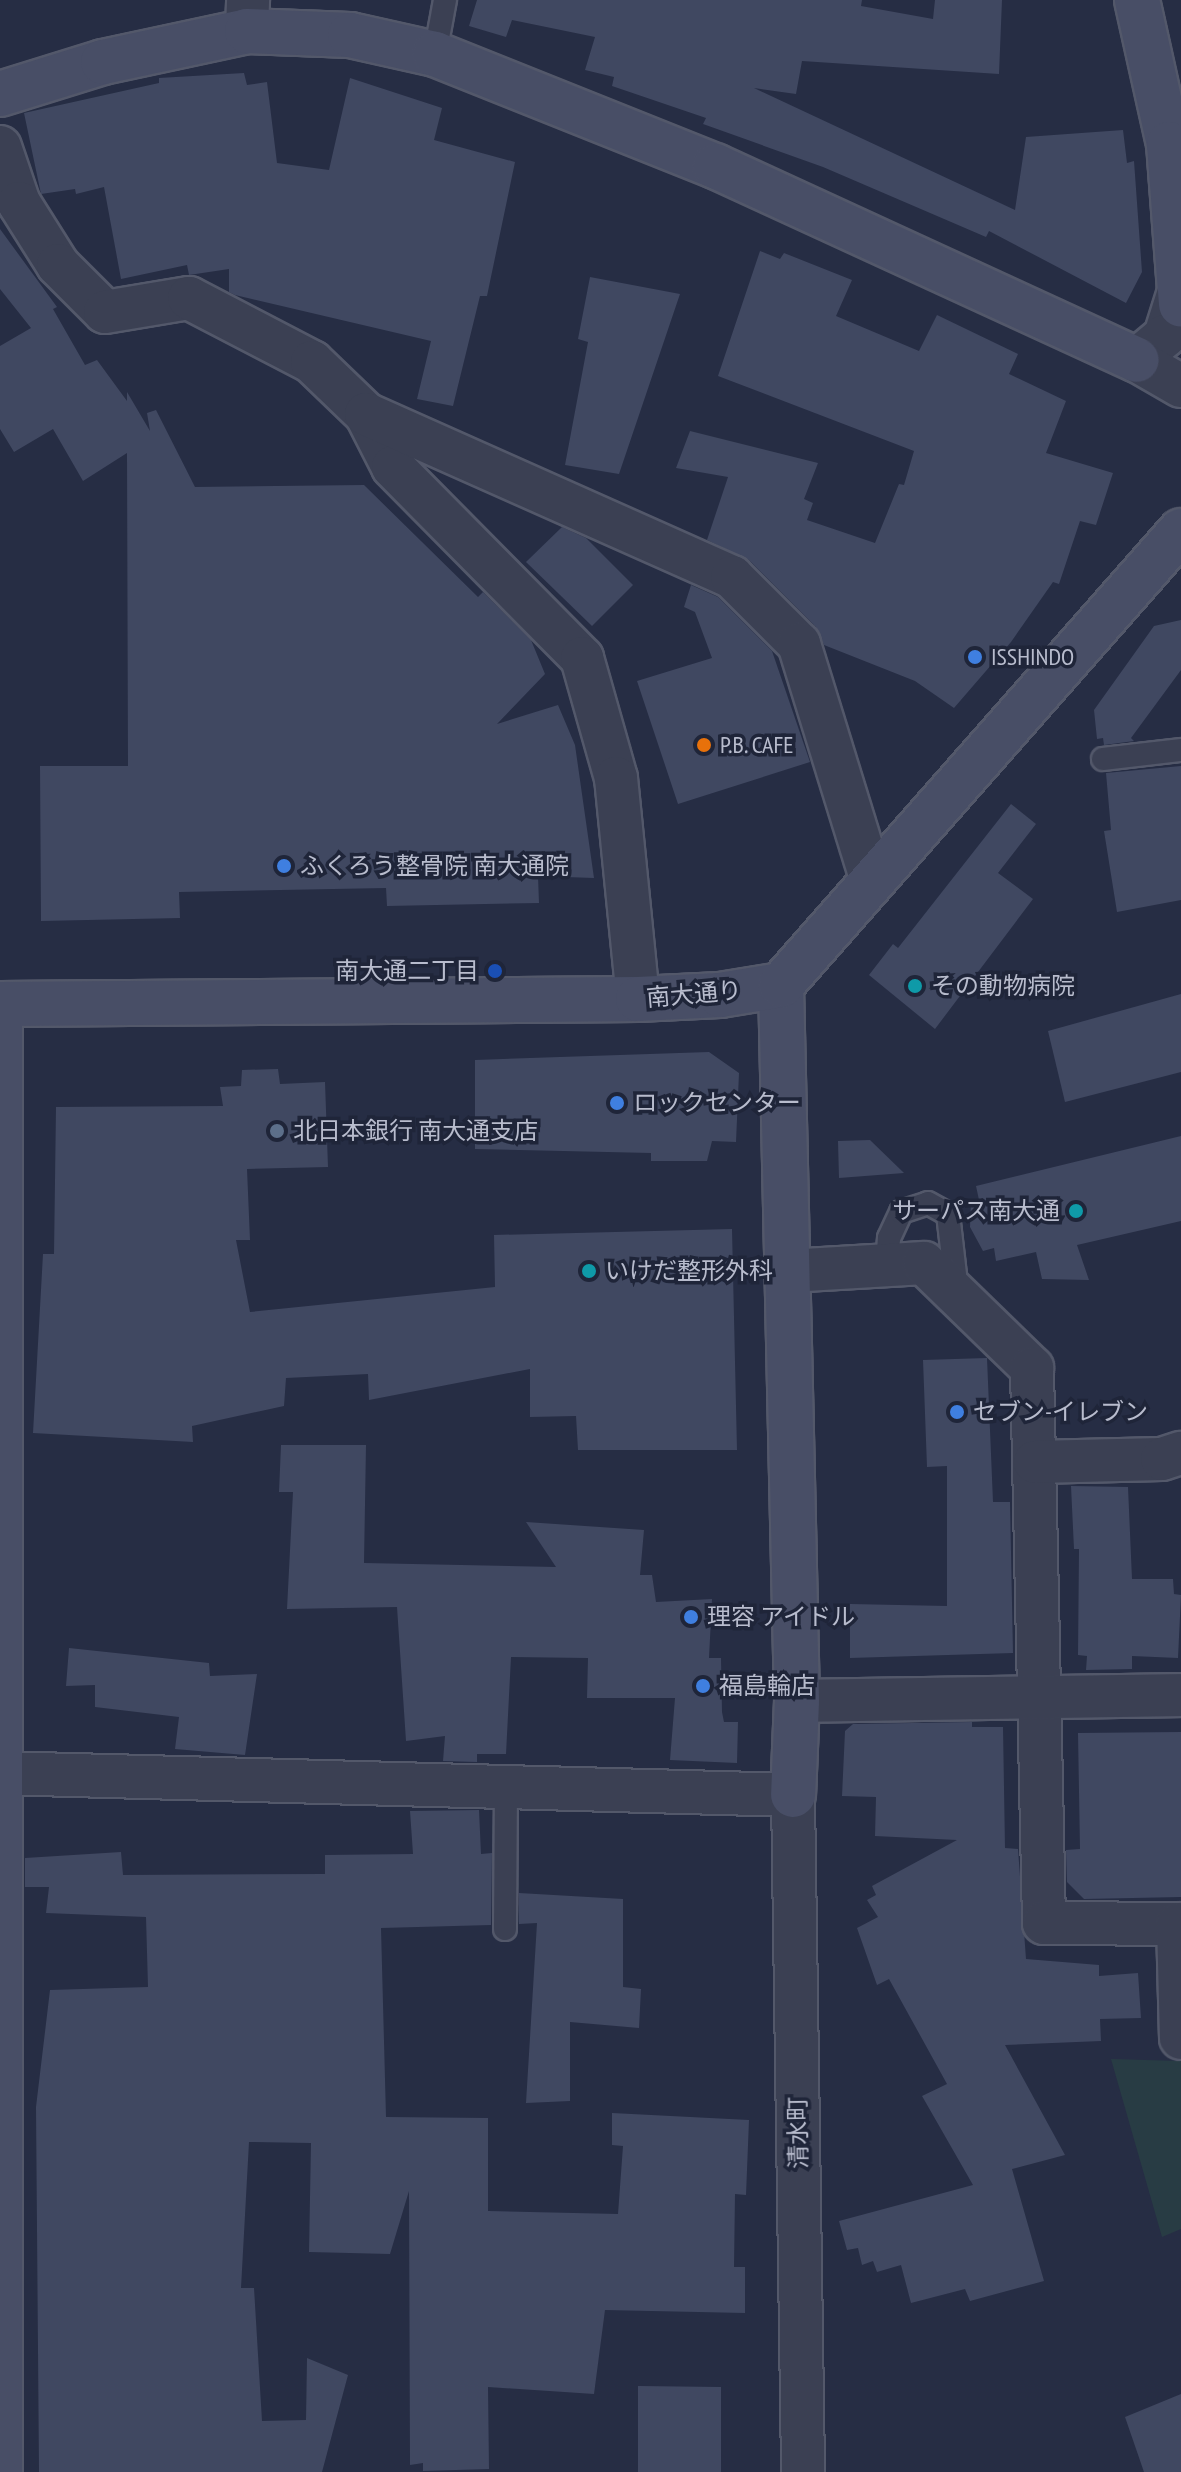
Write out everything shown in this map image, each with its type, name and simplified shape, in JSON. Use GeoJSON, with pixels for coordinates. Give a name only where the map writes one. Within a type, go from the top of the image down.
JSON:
{"type":"FeatureCollection","features":[{"type":"Feature","properties":{"kind":"main road"},"geometry":{"type":"LineString","coordinates":[[1137,0],[1169,144],[1180,296]]}},
{"type":"Feature","properties":{"kind":"main road"},"geometry":{"type":"LineString","coordinates":[[0,94],[247,16],[435,54],[742,178],[1136,360]]}},
{"type":"Feature","properties":{"kind":"main road"},"geometry":{"type":"LineString","coordinates":[[793,1795],[797,1701],[781,985],[1181,531]]}},
{"type":"Feature","properties":{"kind":"main road","name":"南大通り"},"geometry":{"type":"LineString","coordinates":[[0,1005],[638,999],[720,995],[781,985]]}},
{"type":"Feature","properties":{"kind":"main road"},"geometry":{"type":"LineString","coordinates":[[0,1005],[0,2472]]}},
{"type":"Feature","properties":{"kind":"street"},"geometry":{"type":"LineString","coordinates":[[0,147],[19,203],[58,265],[105,312],[189,298],[312,362],[366,414],[393,467],[582,658],[616,778],[638,999]]}},
{"type":"Feature","properties":{"kind":"street"},"geometry":{"type":"LineString","coordinates":[[1180,296],[1165,336],[1136,360],[1181,386]]}},
{"type":"Feature","properties":{"kind":"street"},"geometry":{"type":"LineString","coordinates":[[366,414],[732,577],[799,644],[872,881]]}},
{"type":"Feature","properties":{"kind":"street"},"geometry":{"type":"LineString","coordinates":[[788,1271],[924,1263],[1032,1368],[1044,1923],[1179,1924],[1181,2038]]}},
{"type":"Feature","properties":{"kind":"street"},"geometry":{"type":"LineString","coordinates":[[1035,1462],[1162,1459],[1181,1453]]}},
{"type":"Feature","properties":{"kind":"street"},"geometry":{"type":"LineString","coordinates":[[797,1701],[1181,1695]]}},
{"type":"Feature","properties":{"kind":"street"},"geometry":{"type":"LineString","coordinates":[[2,1773],[793,1795]]}},
{"type":"Feature","properties":{"kind":"street","name":"清水町"},"geometry":{"type":"LineString","coordinates":[[793,1795],[803,2472]]}},
{"type":"Feature","properties":{"kind":"lane"},"geometry":{"type":"LineString","coordinates":[[435,54],[445,0]]}},
{"type":"Feature","properties":{"kind":"lane"},"geometry":{"type":"LineString","coordinates":[[1103,759],[1181,750]]}},
{"type":"Feature","properties":{"kind":"lane"},"geometry":{"type":"LineString","coordinates":[[887,1266],[889,1238],[901,1212],[928,1203],[948,1214],[957,1295]]}},
{"type":"Feature","properties":{"kind":"lane"},"geometry":{"type":"LineString","coordinates":[[505,1929],[506,1787]]}},
{"type":"Feature","properties":{"kind":"shaded area"},"geometry":{"type":"Polygon","coordinates":[[[1111,2059],[1181,2061],[1181,2229],[1162,2237],[1111,2059]]]}},
{"type":"Feature","properties":{"kind":"building"},"geometry":{"type":"Polygon","coordinates":[[[477,0],[862,0],[861,6],[933,19],[935,0],[1002,0],[999,74],[802,61],[796,94],[754,88],[1015,210],[1026,137],[1123,130],[1127,163],[1134,161],[1142,272],[1126,303],[989,231],[986,237],[823,167],[703,124],[706,118],[612,86],[614,77],[585,70],[595,37],[512,20],[506,37],[469,26],[477,0]]]}},
{"type":"Feature","properties":{"kind":"building"},"geometry":{"type":"Polygon","coordinates":[[[244,73],[247,85],[267,82],[277,163],[329,170],[350,78],[442,108],[434,140],[515,162],[487,296],[480,296],[453,406],[417,399],[431,341],[235,295],[229,292],[229,269],[189,275],[187,265],[121,279],[104,187],[76,194],[75,189],[41,194],[24,113],[159,83],[159,78],[244,73]]]}},
{"type":"Feature","properties":{"kind":"building"},"geometry":{"type":"Polygon","coordinates":[[[0,229],[57,307],[53,309],[85,365],[97,360],[127,401],[127,392],[150,431],[147,413],[156,410],[195,487],[364,485],[478,597],[483,592],[531,640],[545,674],[497,724],[558,705],[575,745],[594,878],[538,876],[539,903],[387,906],[386,888],[179,892],[180,918],[41,921],[40,766],[128,766],[127,453],[83,481],[53,429],[14,452],[0,429],[0,346],[31,328],[0,289],[0,229]]]}},
{"type":"Feature","properties":{"kind":"building"},"geometry":{"type":"Polygon","coordinates":[[[760,251],[780,259],[784,253],[852,280],[836,316],[919,351],[937,315],[1018,354],[1009,374],[1066,401],[1046,453],[1113,473],[1096,525],[1080,521],[1059,584],[1053,582],[1011,642],[954,708],[915,681],[824,645],[816,627],[749,560],[707,540],[728,477],[676,468],[690,431],[818,463],[804,499],[813,503],[807,520],[875,543],[899,484],[904,485],[914,451],[718,376],[760,251]]]}},
{"type":"Feature","properties":{"kind":"building"},"geometry":{"type":"Polygon","coordinates":[[[590,277],[680,294],[619,474],[565,465],[588,342],[578,339],[590,277]]]}},
{"type":"Feature","properties":{"kind":"building"},"geometry":{"type":"Polygon","coordinates":[[[562,527],[586,538],[633,585],[592,626],[526,562],[562,527]]]}},
{"type":"Feature","properties":{"kind":"building"},"geometry":{"type":"Polygon","coordinates":[[[691,585],[718,597],[772,651],[810,762],[678,804],[637,681],[712,658],[695,612],[684,607],[691,585]]]}},
{"type":"Feature","properties":{"kind":"building"},"geometry":{"type":"Polygon","coordinates":[[[1181,620],[1181,670],[1131,738],[1134,741],[1104,745],[1103,738],[1097,739],[1094,710],[1154,626],[1181,620]]]}},
{"type":"Feature","properties":{"kind":"building"},"geometry":{"type":"Polygon","coordinates":[[[1181,766],[1181,900],[1117,912],[1104,831],[1111,830],[1106,773],[1181,766]]]}},
{"type":"Feature","properties":{"kind":"building"},"geometry":{"type":"Polygon","coordinates":[[[1011,804],[1036,824],[998,873],[1033,899],[935,1029],[869,975],[893,944],[898,948],[1011,804]]]}},
{"type":"Feature","properties":{"kind":"building"},"geometry":{"type":"Polygon","coordinates":[[[1181,994],[1181,1072],[1065,1102],[1048,1031],[1181,994]]]}},
{"type":"Feature","properties":{"kind":"building"},"geometry":{"type":"Polygon","coordinates":[[[709,1052],[739,1073],[736,1142],[712,1141],[707,1161],[651,1161],[651,1153],[475,1149],[475,1060],[709,1052]]]}},
{"type":"Feature","properties":{"kind":"building"},"geometry":{"type":"Polygon","coordinates":[[[278,1069],[280,1084],[325,1082],[328,1167],[247,1169],[250,1240],[236,1240],[250,1312],[495,1287],[494,1235],[732,1229],[737,1450],[578,1450],[576,1416],[530,1417],[530,1369],[369,1400],[368,1374],[286,1378],[284,1406],[192,1426],[193,1442],[33,1433],[43,1254],[54,1254],[56,1107],[223,1106],[220,1087],[241,1086],[242,1070],[278,1069]]]}},
{"type":"Feature","properties":{"kind":"building","name":"サーパス南大通"},"geometry":{"type":"Polygon","coordinates":[[[1181,1136],[1181,1221],[1077,1245],[1089,1280],[1042,1279],[1036,1252],[996,1261],[994,1248],[983,1251],[970,1227],[971,1201],[979,1200],[976,1186],[1181,1136]]]}},
{"type":"Feature","properties":{"kind":"building"},"geometry":{"type":"Polygon","coordinates":[[[870,1140],[904,1173],[839,1178],[838,1141],[870,1140]]]}},
{"type":"Feature","properties":{"kind":"building"},"geometry":{"type":"Polygon","coordinates":[[[987,1358],[993,1502],[1010,1502],[1013,1653],[850,1658],[850,1604],[947,1606],[947,1466],[927,1467],[923,1360],[987,1358]]]}},
{"type":"Feature","properties":{"kind":"building"},"geometry":{"type":"Polygon","coordinates":[[[281,1445],[366,1445],[364,1563],[556,1567],[526,1522],[644,1530],[640,1575],[652,1575],[656,1602],[712,1599],[709,1658],[721,1658],[724,1722],[738,1722],[737,1763],[670,1760],[675,1698],[587,1698],[588,1658],[511,1657],[506,1754],[477,1754],[477,1762],[443,1761],[445,1736],[406,1741],[397,1607],[287,1609],[293,1492],[279,1492],[281,1445]]]}},
{"type":"Feature","properties":{"kind":"building"},"geometry":{"type":"Polygon","coordinates":[[[1071,1486],[1128,1487],[1132,1579],[1173,1579],[1174,1594],[1181,1595],[1178,1658],[1132,1656],[1132,1669],[1086,1670],[1087,1656],[1078,1655],[1079,1549],[1074,1549],[1071,1486]]]}},
{"type":"Feature","properties":{"kind":"building"},"geometry":{"type":"Polygon","coordinates":[[[69,1648],[209,1663],[210,1676],[257,1674],[245,1755],[175,1749],[179,1717],[95,1707],[95,1685],[66,1686],[69,1648]]]}},
{"type":"Feature","properties":{"kind":"building"},"geometry":{"type":"Polygon","coordinates":[[[972,1722],[972,1727],[1003,1727],[1005,1848],[1018,1849],[1026,1959],[1099,1965],[1099,1976],[1138,1973],[1141,2018],[1100,2019],[1101,2041],[1005,2045],[1065,2155],[1012,2169],[1044,2281],[970,2301],[965,2289],[911,2303],[901,2265],[877,2272],[873,2261],[862,2265],[858,2248],[847,2250],[839,2221],[973,2185],[922,2096],[947,2084],[889,1979],[877,1985],[857,1928],[878,1917],[867,1900],[876,1895],[872,1886],[957,1840],[875,1836],[876,1797],[842,1796],[845,1731],[853,1724],[972,1722]]]}},
{"type":"Feature","properties":{"kind":"building"},"geometry":{"type":"Polygon","coordinates":[[[1181,1732],[1181,1897],[1084,1899],[1067,1882],[1066,1850],[1080,1849],[1078,1733],[1181,1732]]]}},
{"type":"Feature","properties":{"kind":"building"},"geometry":{"type":"Polygon","coordinates":[[[479,1810],[481,1854],[492,1853],[491,1925],[381,1928],[386,2117],[488,2118],[488,2211],[618,2214],[623,2146],[612,2145],[612,2113],[749,2120],[746,2195],[735,2194],[734,2267],[745,2267],[745,2313],[605,2310],[594,2394],[488,2387],[489,2469],[423,2471],[423,2463],[410,2465],[409,2191],[390,2254],[309,2252],[311,2143],[249,2142],[241,2288],[254,2288],[262,2421],[306,2420],[307,2358],[348,2375],[322,2472],[39,2472],[36,2107],[50,1990],[148,1987],[146,1917],[46,1913],[49,1887],[25,1887],[25,1858],[121,1852],[123,1875],[325,1874],[325,1855],[413,1854],[410,1811],[479,1810]]]}},
{"type":"Feature","properties":{"kind":"building"},"geometry":{"type":"Polygon","coordinates":[[[519,1893],[623,1899],[623,1987],[641,1989],[639,2028],[570,2022],[570,2101],[526,2103],[537,1923],[519,1924],[519,1893]]]}},
{"type":"Feature","properties":{"kind":"building"},"geometry":{"type":"Polygon","coordinates":[[[638,2386],[721,2387],[721,2472],[638,2472],[638,2386]]]}},
{"type":"Feature","properties":{"kind":"building"},"geometry":{"type":"Polygon","coordinates":[[[1181,2394],[1181,2472],[1144,2472],[1125,2417],[1181,2394]]]}},
{"type":"Feature","properties":{"kind":"place","name":"ISSHINDO"},"geometry":{"type":"Point","coordinates":[975,657]}},
{"type":"Feature","properties":{"kind":"place","name":"P.B. CAFE"},"geometry":{"type":"Point","coordinates":[704,745]}},
{"type":"Feature","properties":{"kind":"place","name":"ふくろう整骨院 南大通院"},"geometry":{"type":"Point","coordinates":[284,866]}},
{"type":"Feature","properties":{"kind":"place","name":"南大通二丁目"},"geometry":{"type":"Point","coordinates":[495,971]}},
{"type":"Feature","properties":{"kind":"place","name":"その動物病院"},"geometry":{"type":"Point","coordinates":[915,986]}},
{"type":"Feature","properties":{"kind":"place","name":"ロックセンター"},"geometry":{"type":"Point","coordinates":[617,1103]}},
{"type":"Feature","properties":{"kind":"place","name":"北日本銀行 南大通支店"},"geometry":{"type":"Point","coordinates":[277,1131]}},
{"type":"Feature","properties":{"kind":"place","name":"サーパス南大通"},"geometry":{"type":"Point","coordinates":[1076,1211]}},
{"type":"Feature","properties":{"kind":"place","name":"いけだ整形外科"},"geometry":{"type":"Point","coordinates":[589,1271]}},
{"type":"Feature","properties":{"kind":"place","name":"セブン-イレブン"},"geometry":{"type":"Point","coordinates":[957,1412]}},
{"type":"Feature","properties":{"kind":"place","name":"理容 アイドル"},"geometry":{"type":"Point","coordinates":[691,1617]}},
{"type":"Feature","properties":{"kind":"place","name":"福島輪店"},"geometry":{"type":"Point","coordinates":[703,1686]}}]}
